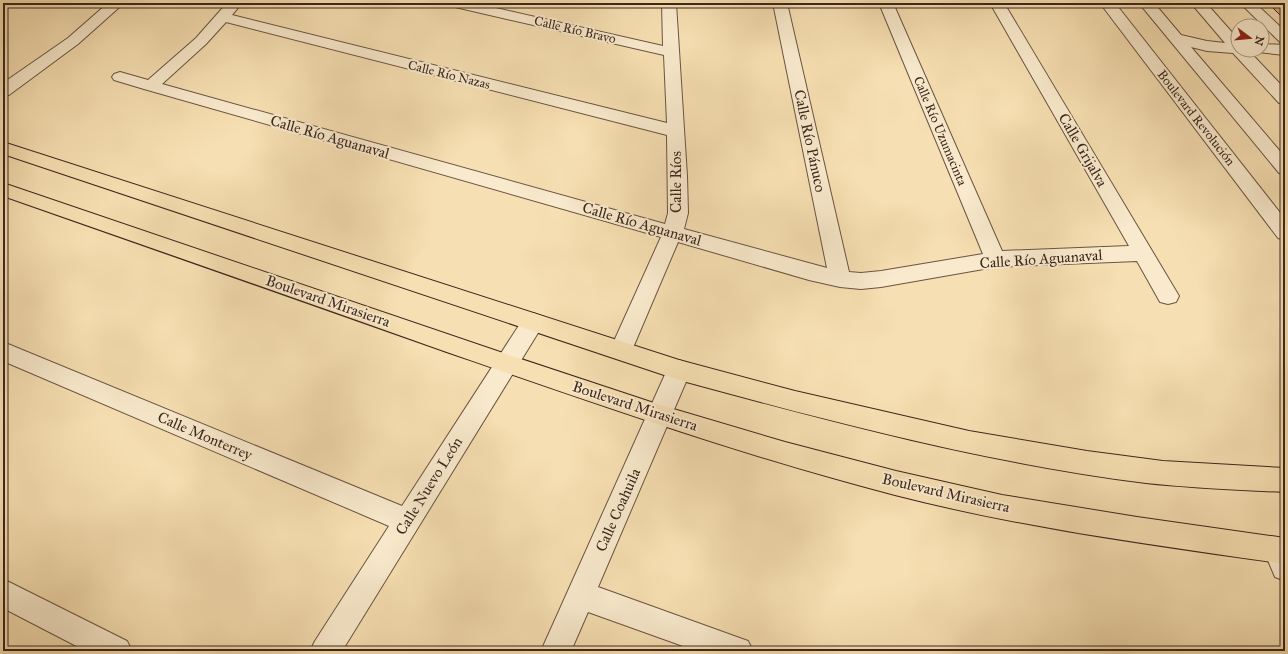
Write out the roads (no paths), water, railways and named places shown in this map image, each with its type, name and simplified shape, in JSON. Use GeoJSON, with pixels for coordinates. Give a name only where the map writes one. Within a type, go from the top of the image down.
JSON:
{"type":"FeatureCollection","features":[{"type":"Feature","properties":{"kind":"main road"},"geometry":{"type":"LineString","coordinates":[[3,148],[679,370],[766,394],[906,429],[1028,453],[1146,471],[1202,476],[1285,480]]}},
{"type":"Feature","properties":{"kind":"main road","name":"Boulevard Mirasierra"},"geometry":{"type":"LineString","coordinates":[[5,192],[506,364],[660,415],[800,457],[896,483],[1002,507],[1283,556]]}},
{"type":"Feature","properties":{"kind":"street"},"geometry":{"type":"LineString","coordinates":[[3,91],[73,41],[117,3]]}},
{"type":"Feature","properties":{"kind":"street"},"geometry":{"type":"LineString","coordinates":[[150,86],[174,66],[224,17],[235,3]]}},
{"type":"Feature","properties":{"kind":"street","name":"Calle Río Bravo"},"geometry":{"type":"LineString","coordinates":[[455,3],[671,52]]}},
{"type":"Feature","properties":{"kind":"street","name":"Calle Ríos"},"geometry":{"type":"LineString","coordinates":[[621,350],[673,232],[678,213],[669,3]]}},
{"type":"Feature","properties":{"kind":"street","name":"Calle Río Pánuco"},"geometry":{"type":"LineString","coordinates":[[780,3],[840,279]]}},
{"type":"Feature","properties":{"kind":"street","name":"Calle Río Uzumacinta"},"geometry":{"type":"LineString","coordinates":[[886,3],[995,259]]}},
{"type":"Feature","properties":{"kind":"street","name":"Calle Grijalva"},"geometry":{"type":"LineString","coordinates":[[997,3],[1168,296]]}},
{"type":"Feature","properties":{"kind":"street","name":"Boulevard Revolución"},"geometry":{"type":"LineString","coordinates":[[1107,3],[1285,233]]}},
{"type":"Feature","properties":{"kind":"street"},"geometry":{"type":"LineString","coordinates":[[1146,3],[1285,169]]}},
{"type":"Feature","properties":{"kind":"street"},"geometry":{"type":"LineString","coordinates":[[1198,3],[1230,40]]}},
{"type":"Feature","properties":{"kind":"street"},"geometry":{"type":"LineString","coordinates":[[1247,3],[1285,39]]}},
{"type":"Feature","properties":{"kind":"street","name":"Calle Río Nazas"},"geometry":{"type":"LineString","coordinates":[[224,17],[675,131]]}},
{"type":"Feature","properties":{"kind":"street"},"geometry":{"type":"LineString","coordinates":[[1177,39],[1207,46],[1230,48]]}},
{"type":"Feature","properties":{"kind":"street"},"geometry":{"type":"LineString","coordinates":[[1270,50],[1285,50]]}},
{"type":"Feature","properties":{"kind":"street"},"geometry":{"type":"LineString","coordinates":[[1249,58],[1278,82],[1285,99]]}},
{"type":"Feature","properties":{"kind":"street","name":"Calle Río Aguanaval"},"geometry":{"type":"LineString","coordinates":[[120,77],[673,232],[809,272],[840,279],[882,279],[995,259],[1144,253]]}},
{"type":"Feature","properties":{"kind":"street","name":"Calle Nuevo León"},"geometry":{"type":"LineString","coordinates":[[324,651],[533,322]]}},
{"type":"Feature","properties":{"kind":"street","name":"Calle Monterrey"},"geometry":{"type":"LineString","coordinates":[[3,351],[406,521]]}},
{"type":"Feature","properties":{"kind":"street","name":"Calle Coahuila"},"geometry":{"type":"LineString","coordinates":[[556,651],[679,370]]}},
{"type":"Feature","properties":{"kind":"street"},"geometry":{"type":"LineString","coordinates":[[3,593],[117,651]]}},
{"type":"Feature","properties":{"kind":"street"},"geometry":{"type":"LineString","coordinates":[[581,595],[738,651]]}}]}
